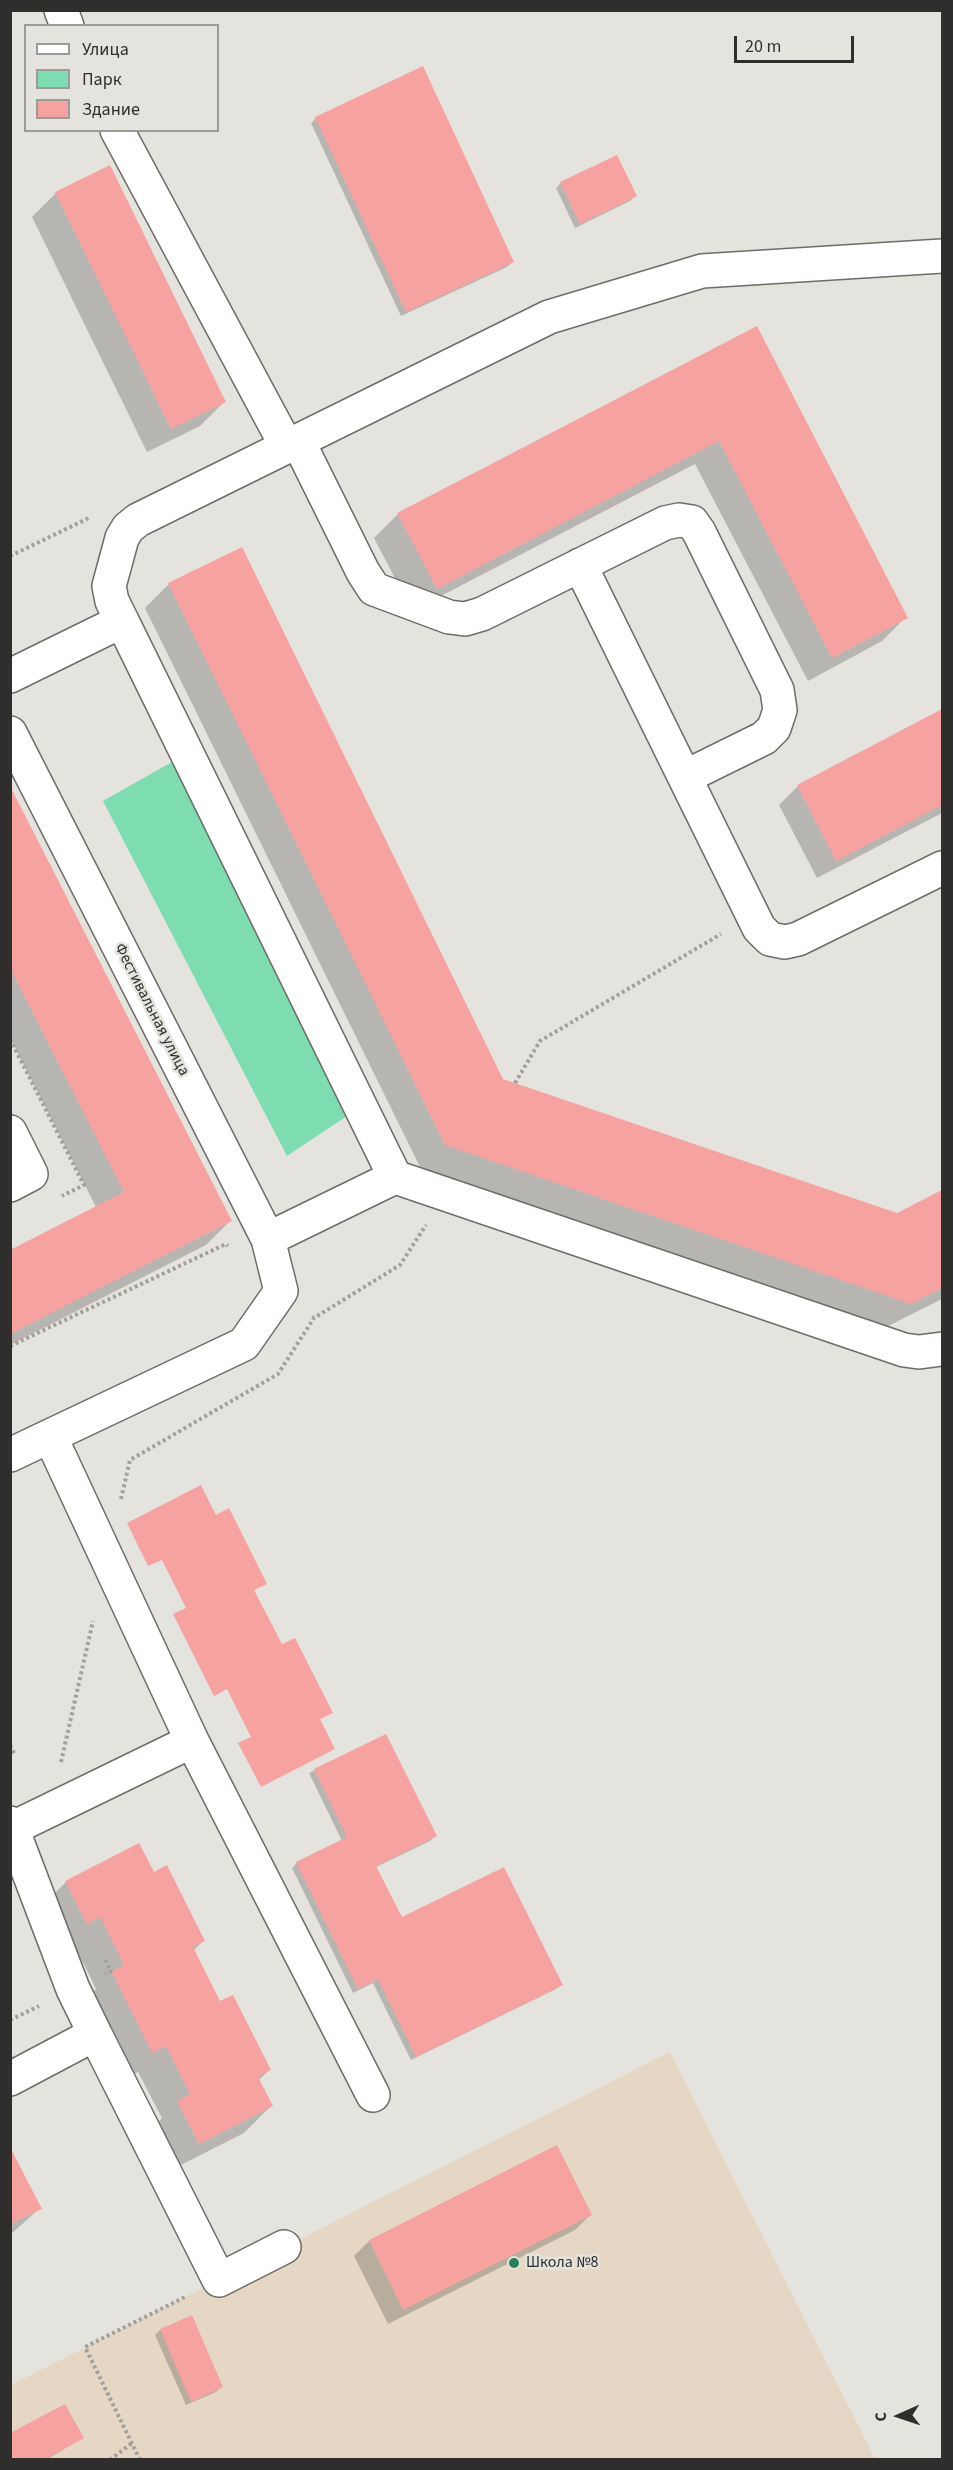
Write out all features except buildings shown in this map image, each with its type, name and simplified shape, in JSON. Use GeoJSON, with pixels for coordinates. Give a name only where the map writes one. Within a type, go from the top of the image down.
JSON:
{"type":"FeatureCollection","features":[{"type":"Feature","properties":{"kind":"street"},"geometry":{"type":"LineString","coordinates":[[118,132],[374,589],[449,617],[465,619],[482,614],[665,524],[679,520],[692,522],[777,690],[780,710],[774,728],[764,738],[685,777]]}},
{"type":"Feature","properties":{"kind":"street"},"geometry":{"type":"LineString","coordinates":[[395,1177],[112,601],[108,586],[122,538],[128,528],[138,520],[549,317],[702,271],[942,256]]}},
{"type":"Feature","properties":{"kind":"street"},"geometry":{"type":"LineString","coordinates":[[580,565],[759,928],[770,939],[785,942],[798,939],[942,868]]}},
{"type":"Feature","properties":{"kind":"street"},"geometry":{"type":"LineString","coordinates":[[10,676],[122,621]]}},
{"type":"Feature","properties":{"kind":"street","name":"Фестивальная улица"},"geometry":{"type":"LineString","coordinates":[[10,733],[268,1239],[281,1291],[244,1344],[50,1436]]}},
{"type":"Feature","properties":{"kind":"street"},"geometry":{"type":"LineString","coordinates":[[10,1132],[31,1174],[10,1185]]}},
{"type":"Feature","properties":{"kind":"street"},"geometry":{"type":"LineString","coordinates":[[268,1239],[395,1177],[904,1350],[919,1353],[942,1349]]}},
{"type":"Feature","properties":{"kind":"street"},"geometry":{"type":"LineString","coordinates":[[10,1455],[50,1436],[192,1741],[373,2095]]}},
{"type":"Feature","properties":{"kind":"street"},"geometry":{"type":"LineString","coordinates":[[192,1741],[12,1825],[73,1989],[219,2280],[284,2247]]}},
{"type":"Feature","properties":{"kind":"street"},"geometry":{"type":"LineString","coordinates":[[10,2079],[95,2034]]}},
{"type":"Feature","properties":{"kind":"path"},"geometry":{"type":"LineString","coordinates":[[515,1083],[540,1041],[753,915]]}},
{"type":"Feature","properties":{"kind":"path"},"geometry":{"type":"LineString","coordinates":[[10,1745],[15,1755]]}},
{"type":"Feature","properties":{"kind":"path"},"geometry":{"type":"LineString","coordinates":[[140,2460],[85,2347],[219,2280]]}},
{"type":"Feature","properties":{"kind":"path"},"geometry":{"type":"LineString","coordinates":[[110,2460],[132,2443]]}},
{"type":"Feature","properties":{"kind":"shaded area","name":"Школа №8"},"geometry":{"type":"Polygon","coordinates":[[[670,2052],[875,2459],[11,2460],[11,2385],[670,2052]]]}},
{"type":"Feature","properties":{"kind":"green space"},"geometry":{"type":"Polygon","coordinates":[[[179,758],[362,1106],[287,1156],[103,801],[179,758]]]}},
{"type":"Feature","properties":{"kind":"place","name":"Школа №8"},"geometry":{"type":"Point","coordinates":[514,2263]}}]}
